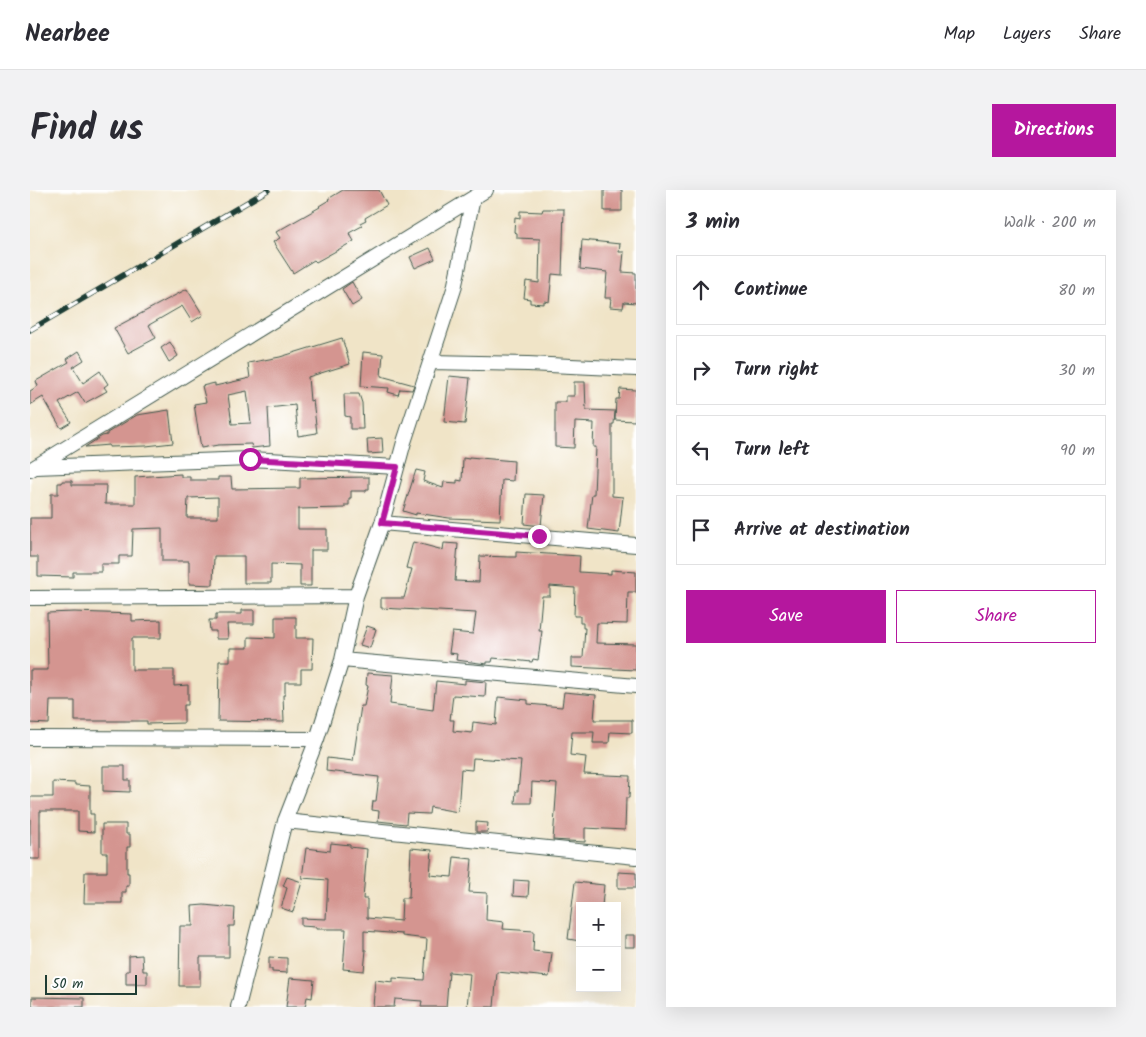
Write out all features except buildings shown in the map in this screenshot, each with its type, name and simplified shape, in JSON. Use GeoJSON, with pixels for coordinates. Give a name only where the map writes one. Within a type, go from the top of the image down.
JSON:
{"type":"FeatureCollection","features":[{"type":"Feature","properties":{"kind":"street"},"geometry":{"type":"LineString","coordinates":[[33,469],[486,190]]}},
{"type":"Feature","properties":{"kind":"street"},"geometry":{"type":"LineString","coordinates":[[238,1007],[285,821],[317,739],[342,660],[356,596],[382,523],[397,467],[454,289],[473,198]]}},
{"type":"Feature","properties":{"kind":"street"},"geometry":{"type":"LineString","coordinates":[[430,362],[636,369]]}},
{"type":"Feature","properties":{"kind":"street"},"geometry":{"type":"LineString","coordinates":[[33,469],[250,459],[397,467]]}},
{"type":"Feature","properties":{"kind":"street"},"geometry":{"type":"LineString","coordinates":[[382,523],[636,545]]}},
{"type":"Feature","properties":{"kind":"street"},"geometry":{"type":"LineString","coordinates":[[30,598],[356,596]]}},
{"type":"Feature","properties":{"kind":"street"},"geometry":{"type":"LineString","coordinates":[[342,660],[636,686]]}},
{"type":"Feature","properties":{"kind":"street"},"geometry":{"type":"LineString","coordinates":[[30,738],[317,739]]}},
{"type":"Feature","properties":{"kind":"street"},"geometry":{"type":"LineString","coordinates":[[285,821],[636,857]]}},
{"type":"Feature","properties":{"kind":"railway"},"geometry":{"type":"LineString","coordinates":[[30,330],[268,190]]}},
{"type":"Feature","properties":{"kind":"route"},"geometry":{"type":"LineString","coordinates":[[250,459],[397,467],[382,523],[539,536]]}}]}
